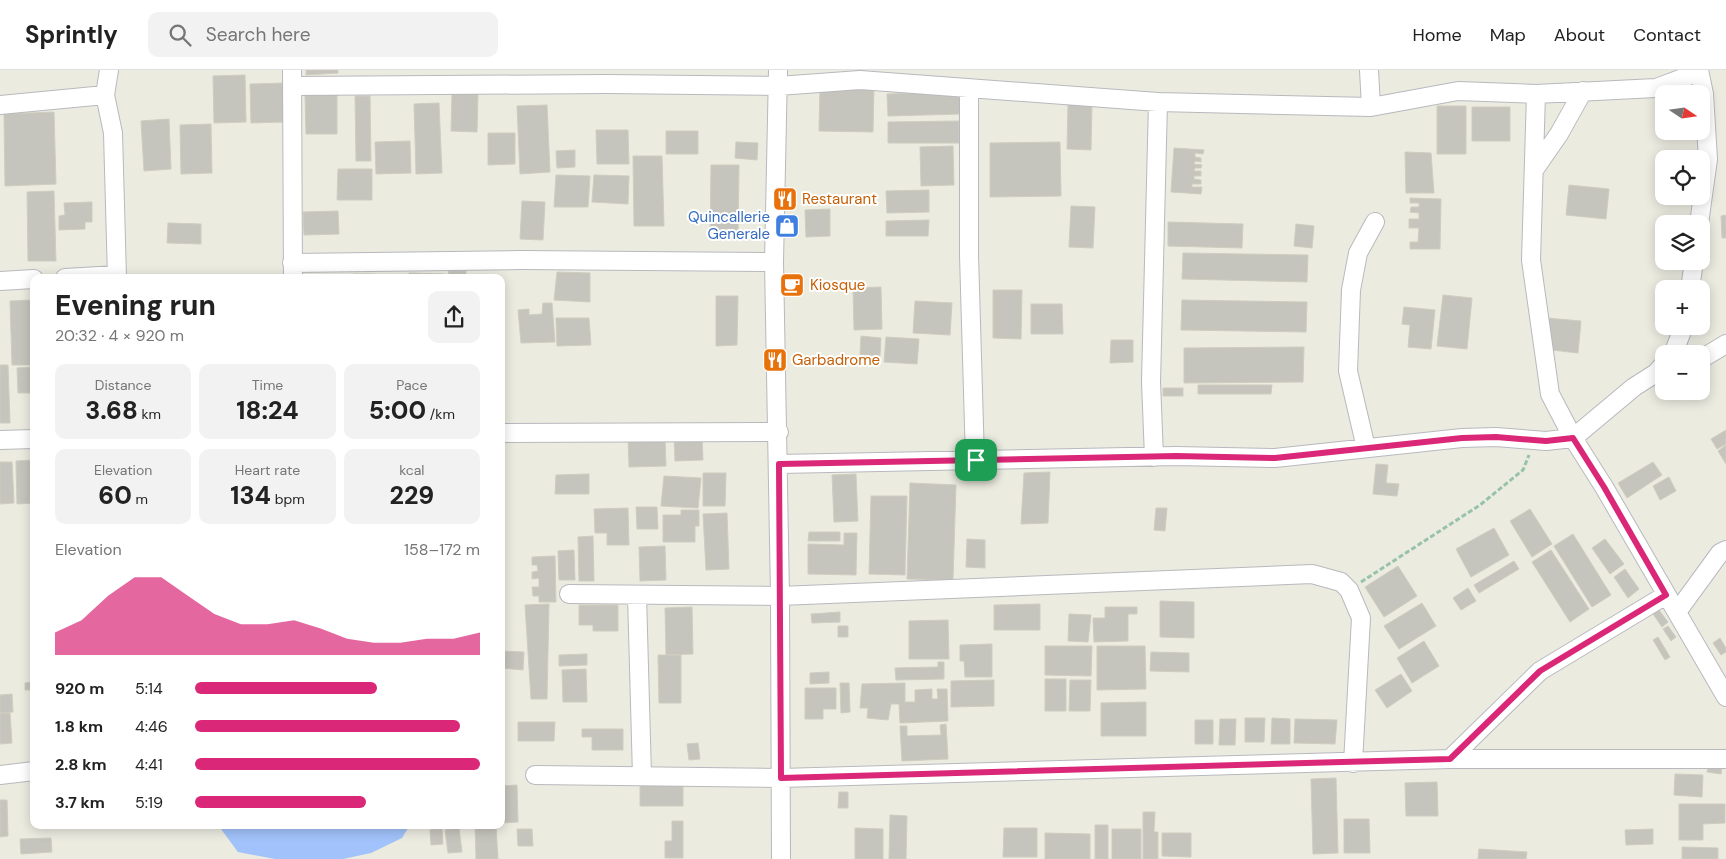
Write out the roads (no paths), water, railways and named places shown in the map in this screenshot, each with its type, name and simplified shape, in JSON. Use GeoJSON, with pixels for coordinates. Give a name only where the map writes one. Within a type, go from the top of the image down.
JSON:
{"type":"FeatureCollection","features":[{"type":"Feature","properties":{"kind":"street"},"geometry":{"type":"LineString","coordinates":[[109,70],[105,94],[112,133],[117,274]]}},
{"type":"Feature","properties":{"kind":"street"},"geometry":{"type":"LineString","coordinates":[[1369,70],[1371,107]]}},
{"type":"Feature","properties":{"kind":"street"},"geometry":{"type":"LineString","coordinates":[[774,262],[521,260],[292,270],[292,78],[608,84],[778,78],[860,80],[970,90],[1158,102],[1371,107],[1458,91],[1536,94],[1656,88],[1699,71],[1704,94],[1708,159],[1700,215]]}},
{"type":"Feature","properties":{"kind":"street"},"geometry":{"type":"LineString","coordinates":[[778,78],[774,262],[779,464],[781,859]]}},
{"type":"Feature","properties":{"kind":"street"},"geometry":{"type":"LineString","coordinates":[[970,90],[969,255],[976,460]]}},
{"type":"Feature","properties":{"kind":"street"},"geometry":{"type":"LineString","coordinates":[[1534,170],[1559,134],[1583,91]]}},
{"type":"Feature","properties":{"kind":"street"},"geometry":{"type":"LineString","coordinates":[[0,105],[105,94]]}},
{"type":"Feature","properties":{"kind":"street"},"geometry":{"type":"LineString","coordinates":[[1536,94],[1531,260],[1550,394],[1573,438],[1604,487],[1666,595],[1720,670],[1726,696]]}},
{"type":"Feature","properties":{"kind":"street"},"geometry":{"type":"LineString","coordinates":[[1154,457],[1151,382],[1158,102]]}},
{"type":"Feature","properties":{"kind":"street"},"geometry":{"type":"LineString","coordinates":[[1366,448],[1348,371],[1351,290],[1358,254],[1374,222]]}},
{"type":"Feature","properties":{"kind":"street"},"geometry":{"type":"LineString","coordinates":[[0,280],[30,279]]}},
{"type":"Feature","properties":{"kind":"street"},"geometry":{"type":"LineString","coordinates":[[1710,354],[1726,344]]}},
{"type":"Feature","properties":{"kind":"street"},"geometry":{"type":"LineString","coordinates":[[779,464],[1154,457],[1275,458],[1462,438],[1496,437],[1534,440],[1573,438],[1634,387],[1655,373]]}},
{"type":"Feature","properties":{"kind":"street"},"geometry":{"type":"LineString","coordinates":[[505,433],[778,432]]}},
{"type":"Feature","properties":{"kind":"street"},"geometry":{"type":"LineString","coordinates":[[0,440],[30,439]]}},
{"type":"Feature","properties":{"kind":"street"},"geometry":{"type":"LineString","coordinates":[[1677,612],[1720,553],[1726,550]]}},
{"type":"Feature","properties":{"kind":"street"},"geometry":{"type":"LineString","coordinates":[[569,594],[780,596],[1312,574],[1341,582],[1349,590],[1361,618],[1352,763]]}},
{"type":"Feature","properties":{"kind":"street"},"geometry":{"type":"LineString","coordinates":[[637,595],[642,776]]}},
{"type":"Feature","properties":{"kind":"street"},"geometry":{"type":"LineString","coordinates":[[1450,759],[1540,671],[1666,595]]}},
{"type":"Feature","properties":{"kind":"street"},"geometry":{"type":"LineString","coordinates":[[535,775],[781,778],[1450,759],[1726,760]]}},
{"type":"Feature","properties":{"kind":"street"},"geometry":{"type":"LineString","coordinates":[[0,775],[30,772]]}},
{"type":"Feature","properties":{"kind":"water"},"geometry":{"type":"Polygon","coordinates":[[[221,829],[408,829],[402,838],[371,853],[343,859],[275,859],[238,852],[221,829]]]}},
{"type":"Feature","properties":{"kind":"place","name":"Restaurant"},"geometry":{"type":"Point","coordinates":[785,199]}},
{"type":"Feature","properties":{"kind":"place","name":"Quincallerie Generale"},"geometry":{"type":"Point","coordinates":[787,226]}},
{"type":"Feature","properties":{"kind":"place","name":"Kiosque"},"geometry":{"type":"Point","coordinates":[792,285]}},
{"type":"Feature","properties":{"kind":"place","name":"Garbadrome"},"geometry":{"type":"Point","coordinates":[775,360]}}]}
